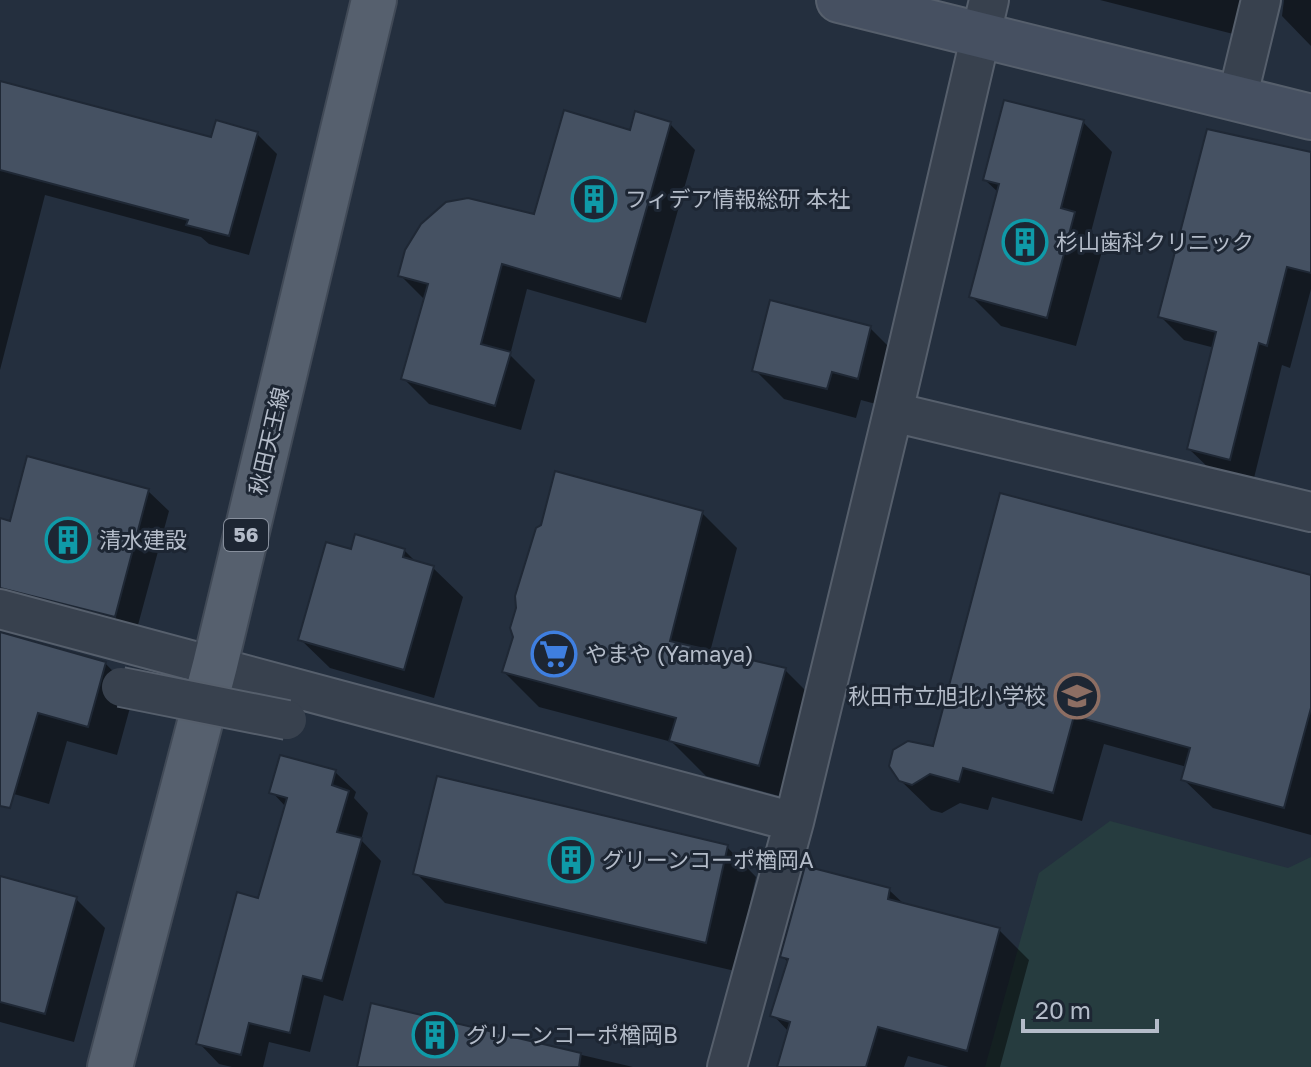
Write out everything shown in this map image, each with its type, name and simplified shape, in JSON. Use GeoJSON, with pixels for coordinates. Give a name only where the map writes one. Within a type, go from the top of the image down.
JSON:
{"type":"FeatureCollection","features":[{"type":"Feature","properties":{"kind":"main road","name":"秋田天王線"},"geometry":{"type":"LineString","coordinates":[[110,1067],[215,665],[374,0]]}},
{"type":"Feature","properties":{"kind":"street"},"geometry":{"type":"LineString","coordinates":[[839,0],[985,18],[1237,99],[1311,117]]}},
{"type":"Feature","properties":{"kind":"street"},"geometry":{"type":"LineString","coordinates":[[1237,99],[1261,0]]}},
{"type":"Feature","properties":{"kind":"street"},"geometry":{"type":"LineString","coordinates":[[727,1067],[794,822],[985,18]]}},
{"type":"Feature","properties":{"kind":"street"},"geometry":{"type":"LineString","coordinates":[[893,412],[1311,512]]}},
{"type":"Feature","properties":{"kind":"street"},"geometry":{"type":"LineString","coordinates":[[0,609],[794,822]]}},
{"type":"Feature","properties":{"kind":"street"},"geometry":{"type":"LineString","coordinates":[[121,687],[287,720]]}},
{"type":"Feature","properties":{"kind":"green space"},"geometry":{"type":"Polygon","coordinates":[[[1110,821],[1288,868],[1311,857],[1311,1067],[985,1067],[1039,873],[1110,821]]]}},
{"type":"Feature","properties":{"kind":"building"},"geometry":{"type":"Polygon","coordinates":[[[0,81],[211,137],[216,120],[258,132],[229,236],[186,225],[188,220],[0,170],[0,81]]]}},
{"type":"Feature","properties":{"kind":"building"},"geometry":{"type":"Polygon","coordinates":[[[1004,100],[1084,120],[1061,208],[1075,212],[1047,318],[969,297],[999,184],[983,180],[1004,100]]]}},
{"type":"Feature","properties":{"kind":"building"},"geometry":{"type":"Polygon","coordinates":[[[564,110],[630,130],[635,111],[671,122],[621,299],[502,264],[481,344],[511,352],[495,406],[401,379],[428,284],[398,276],[405,250],[421,224],[446,202],[468,198],[534,214],[564,110]]]}},
{"type":"Feature","properties":{"kind":"building"},"geometry":{"type":"Polygon","coordinates":[[[1207,129],[1311,152],[1311,273],[1287,267],[1267,346],[1259,343],[1230,460],[1187,449],[1216,332],[1158,317],[1207,129]]]}},
{"type":"Feature","properties":{"kind":"building"},"geometry":{"type":"Polygon","coordinates":[[[770,300],[871,326],[858,379],[832,372],[827,389],[752,371],[770,300]]]}},
{"type":"Feature","properties":{"kind":"building","name":"清水建設"},"geometry":{"type":"Polygon","coordinates":[[[27,456],[149,489],[115,617],[0,588],[0,518],[10,521],[27,456]]]}},
{"type":"Feature","properties":{"kind":"building"},"geometry":{"type":"Polygon","coordinates":[[[555,471],[703,511],[670,641],[786,668],[759,766],[669,741],[676,718],[502,672],[513,637],[510,628],[516,608],[515,596],[536,528],[541,525],[555,471]]]}},
{"type":"Feature","properties":{"kind":"building"},"geometry":{"type":"Polygon","coordinates":[[[1000,493],[1311,575],[1311,708],[1284,808],[1181,780],[1190,748],[1074,716],[1053,793],[963,768],[959,782],[930,774],[912,785],[899,781],[889,766],[893,750],[908,741],[933,746],[1000,493]]]}},
{"type":"Feature","properties":{"kind":"building"},"geometry":{"type":"Polygon","coordinates":[[[355,534],[405,549],[403,557],[434,566],[404,670],[298,640],[326,542],[351,549],[355,534]]]}},
{"type":"Feature","properties":{"kind":"building"},"geometry":{"type":"Polygon","coordinates":[[[0,632],[106,662],[88,727],[38,713],[10,808],[0,806],[0,632]]]}},
{"type":"Feature","properties":{"kind":"building"},"geometry":{"type":"Polygon","coordinates":[[[280,755],[336,770],[332,785],[349,791],[337,832],[362,838],[322,981],[303,976],[290,1033],[249,1023],[241,1055],[196,1044],[237,892],[258,898],[287,798],[269,793],[280,755]]]}},
{"type":"Feature","properties":{"kind":"building","name":"グリーンコーポ楢岡A"},"geometry":{"type":"Polygon","coordinates":[[[437,776],[728,845],[706,943],[413,874],[437,776]]]}},
{"type":"Feature","properties":{"kind":"building"},"geometry":{"type":"Polygon","coordinates":[[[805,866],[890,888],[888,899],[1000,928],[967,1051],[878,1027],[866,1067],[777,1067],[790,1022],[770,1016],[788,959],[780,957],[805,866]]]}},
{"type":"Feature","properties":{"kind":"building"},"geometry":{"type":"Polygon","coordinates":[[[0,876],[77,897],[45,1014],[0,1002],[0,876]]]}},
{"type":"Feature","properties":{"kind":"building","name":"グリーンコーポ楢岡B"},"geometry":{"type":"Polygon","coordinates":[[[371,1003],[581,1053],[579,1067],[357,1067],[371,1003]]]}},
{"type":"Feature","properties":{"kind":"place","name":"フィデア情報総研 本社"},"geometry":{"type":"Point","coordinates":[594,199]}},
{"type":"Feature","properties":{"kind":"place","name":"杉山歯科クリニック"},"geometry":{"type":"Point","coordinates":[1025,242]}},
{"type":"Feature","properties":{"kind":"place","name":"清水建設"},"geometry":{"type":"Point","coordinates":[68,540]}},
{"type":"Feature","properties":{"kind":"place","name":"やまや (Yamaya)"},"geometry":{"type":"Point","coordinates":[554,654]}},
{"type":"Feature","properties":{"kind":"place","name":"秋田市立旭北小学校"},"geometry":{"type":"Point","coordinates":[1077,696]}},
{"type":"Feature","properties":{"kind":"place","name":"グリーンコーポ楢岡A"},"geometry":{"type":"Point","coordinates":[571,860]}},
{"type":"Feature","properties":{"kind":"place","name":"グリーンコーポ楢岡B"},"geometry":{"type":"Point","coordinates":[435,1035]}}]}
